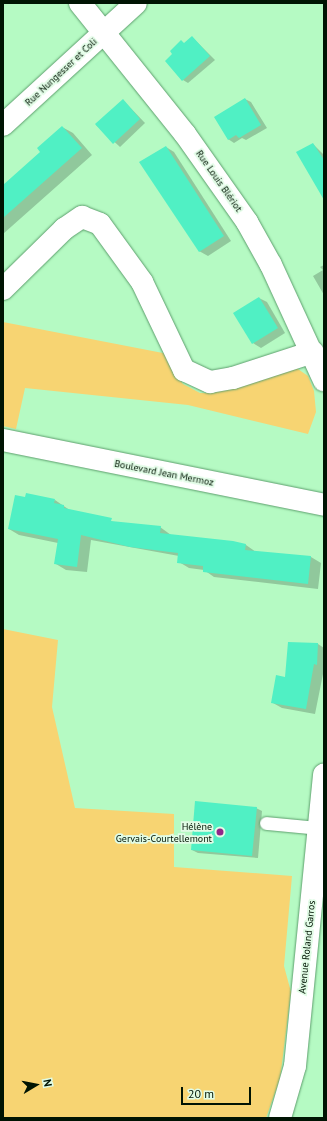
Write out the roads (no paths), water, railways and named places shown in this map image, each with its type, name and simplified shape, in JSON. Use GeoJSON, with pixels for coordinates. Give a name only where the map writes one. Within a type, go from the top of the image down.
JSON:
{"type":"FeatureCollection","features":[{"type":"Feature","properties":{"kind":"street","name":"Rue Louis Blériot"},"geometry":{"type":"LineString","coordinates":[[80,3],[104,30],[124,58],[186,134],[247,222],[271,265],[313,352],[324,380]]}},
{"type":"Feature","properties":{"kind":"street","name":"Rue Nungesser et Coli"},"geometry":{"type":"LineString","coordinates":[[3,125],[86,51],[104,30],[136,3]]}},
{"type":"Feature","properties":{"kind":"street"},"geometry":{"type":"LineString","coordinates":[[3,289],[64,229],[82,217],[100,224],[142,282],[184,370],[210,382],[233,378],[313,352]]}},
{"type":"Feature","properties":{"kind":"street","name":"Boulevard Jean Mermoz"},"geometry":{"type":"LineString","coordinates":[[3,440],[324,505]]}},
{"type":"Feature","properties":{"kind":"street","name":"Avenue Roland Garros"},"geometry":{"type":"LineString","coordinates":[[280,1118],[295,1066],[324,774]]}},
{"type":"Feature","properties":{"kind":"lane"},"geometry":{"type":"LineString","coordinates":[[266,823],[318,828]]}},
{"type":"Feature","properties":{"kind":"place","name":"Hélène Gervais-Courtellemont"},"geometry":{"type":"Point","coordinates":[220,832]}}]}
